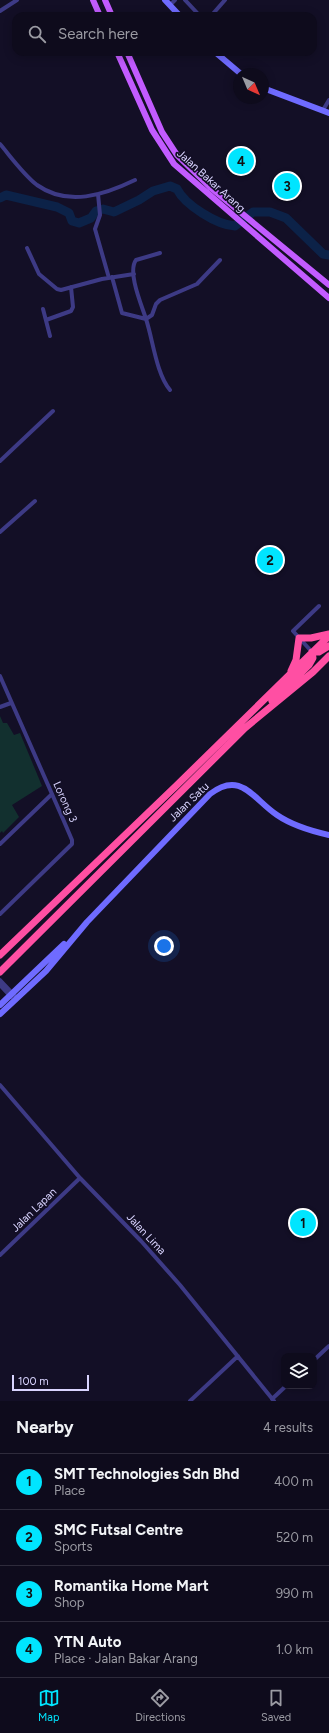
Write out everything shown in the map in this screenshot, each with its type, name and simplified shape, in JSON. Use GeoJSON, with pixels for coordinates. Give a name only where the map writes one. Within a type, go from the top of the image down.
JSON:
{"type":"FeatureCollection","features":[{"type":"Feature","properties":{"kind":"highway"},"geometry":{"type":"LineString","coordinates":[[290,675],[296,660],[299,638],[329,635]]}},
{"type":"Feature","properties":{"kind":"highway"},"geometry":{"type":"LineString","coordinates":[[0,955],[290,675],[329,635]]}},
{"type":"Feature","properties":{"kind":"highway"},"geometry":{"type":"LineString","coordinates":[[312,652],[322,651],[329,646]]}},
{"type":"Feature","properties":{"kind":"highway"},"geometry":{"type":"LineString","coordinates":[[0,972],[309,665],[313,658],[312,652]]}},
{"type":"Feature","properties":{"kind":"highway"},"geometry":{"type":"LineString","coordinates":[[245,728],[329,656]]}},
{"type":"Feature","properties":{"kind":"main road"},"geometry":{"type":"LineString","coordinates":[[93,0],[98,12]]}},
{"type":"Feature","properties":{"kind":"main road"},"geometry":{"type":"LineString","coordinates":[[105,0],[110,12]]}},
{"type":"Feature","properties":{"kind":"main road"},"geometry":{"type":"LineString","coordinates":[[167,2],[176,12]]}},
{"type":"Feature","properties":{"kind":"main road","name":"Jalan Bakar Arang"},"geometry":{"type":"LineString","coordinates":[[119,56],[152,130],[168,156],[189,178],[329,298]]}},
{"type":"Feature","properties":{"kind":"main road","name":"Jalan Bakar Arang"},"geometry":{"type":"LineString","coordinates":[[129,56],[155,118],[173,149],[194,172],[329,286]]}},
{"type":"Feature","properties":{"kind":"main road"},"geometry":{"type":"LineString","coordinates":[[220,56],[234,68]]}},
{"type":"Feature","properties":{"kind":"main road"},"geometry":{"type":"LineString","coordinates":[[269,90],[329,113]]}},
{"type":"Feature","properties":{"kind":"main road","name":"Jalan Satu"},"geometry":{"type":"LineString","coordinates":[[0,1005],[14,997],[46,971],[88,922],[210,794],[225,784],[239,786],[277,815],[298,826],[329,835]]}},
{"type":"Feature","properties":{"kind":"main road","name":"Jalan Satu"},"geometry":{"type":"LineString","coordinates":[[0,1014],[14,997]]}},
{"type":"Feature","properties":{"kind":"street"},"geometry":{"type":"LineString","coordinates":[[0,11],[17,0]]}},
{"type":"Feature","properties":{"kind":"street"},"geometry":{"type":"LineString","coordinates":[[167,2],[175,0]]}},
{"type":"Feature","properties":{"kind":"street"},"geometry":{"type":"LineString","coordinates":[[185,0],[196,12]]}},
{"type":"Feature","properties":{"kind":"street"},"geometry":{"type":"LineString","coordinates":[[215,12],[226,0]]}},
{"type":"Feature","properties":{"kind":"street"},"geometry":{"type":"LineString","coordinates":[[322,110],[329,100]]}},
{"type":"Feature","properties":{"kind":"street"},"geometry":{"type":"LineString","coordinates":[[0,144],[38,185],[63,196],[72,198],[110,192],[135,180]]}},
{"type":"Feature","properties":{"kind":"street"},"geometry":{"type":"LineString","coordinates":[[98,194],[100,215],[95,229],[122,313],[146,318],[152,315],[156,304],[160,300],[197,284],[220,260]]}},
{"type":"Feature","properties":{"kind":"street"},"geometry":{"type":"LineString","coordinates":[[27,248],[36,270],[57,289],[71,288],[111,277],[134,274]]}},
{"type":"Feature","properties":{"kind":"street"},"geometry":{"type":"LineString","coordinates":[[160,253],[136,260],[134,262],[134,274],[138,299],[146,318],[155,354],[170,390]]}},
{"type":"Feature","properties":{"kind":"street"},"geometry":{"type":"LineString","coordinates":[[46,320],[71,311],[73,307],[71,288]]}},
{"type":"Feature","properties":{"kind":"street"},"geometry":{"type":"LineString","coordinates":[[43,309],[50,336]]}},
{"type":"Feature","properties":{"kind":"street"},"geometry":{"type":"LineString","coordinates":[[0,461],[52,411]]}},
{"type":"Feature","properties":{"kind":"street"},"geometry":{"type":"LineString","coordinates":[[0,532],[35,501]]}},
{"type":"Feature","properties":{"kind":"street"},"geometry":{"type":"LineString","coordinates":[[312,652],[293,631],[319,606]]}},
{"type":"Feature","properties":{"kind":"street","name":"Lorong 3"},"geometry":{"type":"LineString","coordinates":[[0,676],[72,840],[72,844],[0,914]]}},
{"type":"Feature","properties":{"kind":"street"},"geometry":{"type":"LineString","coordinates":[[0,707],[11,703]]}},
{"type":"Feature","properties":{"kind":"street"},"geometry":{"type":"LineString","coordinates":[[0,844],[52,794]]}},
{"type":"Feature","properties":{"kind":"street"},"geometry":{"type":"LineString","coordinates":[[0,980],[14,997]]}},
{"type":"Feature","properties":{"kind":"street"},"geometry":{"type":"LineString","coordinates":[[0,985],[14,997]]}},
{"type":"Feature","properties":{"kind":"street","name":"Jalan Lima"},"geometry":{"type":"LineString","coordinates":[[0,1085],[80,1178],[141,1241],[175,1280],[273,1400]]}},
{"type":"Feature","properties":{"kind":"street","name":"Jalan Lapan"},"geometry":{"type":"LineString","coordinates":[[0,1255],[80,1178]]}},
{"type":"Feature","properties":{"kind":"street"},"geometry":{"type":"LineString","coordinates":[[317,1357],[329,1346]]}},
{"type":"Feature","properties":{"kind":"street"},"geometry":{"type":"LineString","coordinates":[[190,1401],[238,1356]]}},
{"type":"Feature","properties":{"kind":"street"},"geometry":{"type":"LineString","coordinates":[[273,1400],[283,1389]]}},
{"type":"Feature","properties":{"kind":"green space"},"geometry":{"type":"Polygon","coordinates":[[[0,716],[3,723],[7,723],[14,735],[20,733],[42,786],[12,805],[19,817],[3,833],[2,831],[0,833],[0,716]]]}},
{"type":"Feature","properties":{"kind":"waterway"},"geometry":{"type":"LineString","coordinates":[[0,198],[6,195],[57,207],[69,213],[72,221],[79,223],[91,218],[96,211],[103,209],[114,212],[139,200],[153,191],[170,186],[177,189],[187,201],[202,213],[228,225],[235,226],[253,212],[270,212],[286,218],[323,254],[329,255]]}},
{"type":"Feature","properties":{"kind":"place","name":"YTN Auto"},"geometry":{"type":"Point","coordinates":[241,161]}},
{"type":"Feature","properties":{"kind":"place","name":"Romantika Home Mart"},"geometry":{"type":"Point","coordinates":[287,186]}},
{"type":"Feature","properties":{"kind":"place","name":"SMC Futsal Centre"},"geometry":{"type":"Point","coordinates":[270,560]}},
{"type":"Feature","properties":{"kind":"place","name":"SMT Technologies Sdn Bhd"},"geometry":{"type":"Point","coordinates":[303,1223]}}]}
